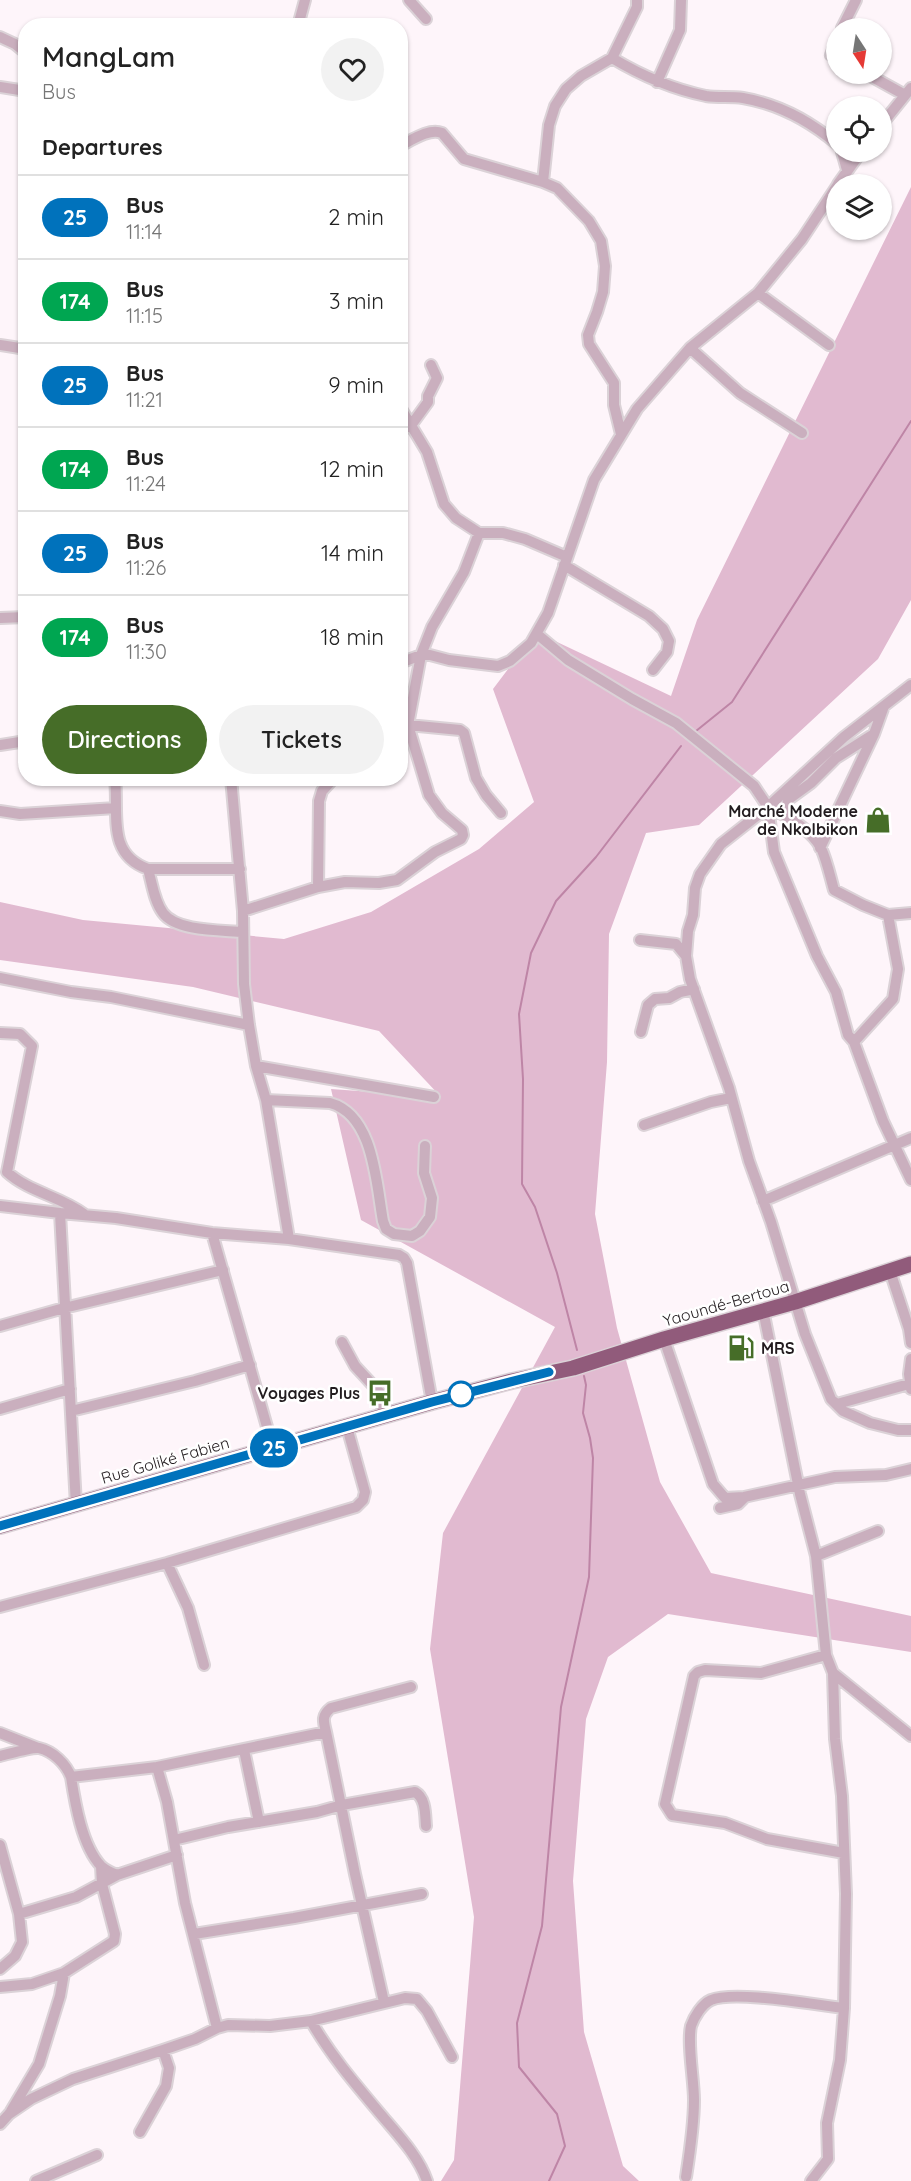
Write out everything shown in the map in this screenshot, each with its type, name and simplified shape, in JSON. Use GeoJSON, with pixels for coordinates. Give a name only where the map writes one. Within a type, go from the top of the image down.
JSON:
{"type":"FeatureCollection","features":[{"type":"Feature","properties":{"kind":"highway","name":"Yaoundé-Bertoua"},"geometry":{"type":"LineString","coordinates":[[549,1372],[573,1368],[664,1339],[795,1302],[911,1264]]}},
{"type":"Feature","properties":{"kind":"highway","name":"Rue Goliké Fabien"},"geometry":{"type":"LineString","coordinates":[[0,1526],[432,1402],[549,1372]]}},
{"type":"Feature","properties":{"kind":"street"},"geometry":{"type":"LineString","coordinates":[[300,18],[305,0]]}},
{"type":"Feature","properties":{"kind":"street"},"geometry":{"type":"LineString","coordinates":[[409,0],[426,19]]}},
{"type":"Feature","properties":{"kind":"street"},"geometry":{"type":"LineString","coordinates":[[543,182],[549,125],[555,106],[566,89],[581,76],[612,58],[637,7],[637,0]]}},
{"type":"Feature","properties":{"kind":"street"},"geometry":{"type":"LineString","coordinates":[[657,82],[680,30],[681,0]]}},
{"type":"Feature","properties":{"kind":"street"},"geometry":{"type":"LineString","coordinates":[[847,18],[856,0]]}},
{"type":"Feature","properties":{"kind":"street"},"geometry":{"type":"LineString","coordinates":[[0,37],[18,46]]}},
{"type":"Feature","properties":{"kind":"street"},"geometry":{"type":"LineString","coordinates":[[612,58],[657,82],[708,96],[759,101],[813,125],[826,135]]}},
{"type":"Feature","properties":{"kind":"street"},"geometry":{"type":"LineString","coordinates":[[891,84],[908,91],[892,111]]}},
{"type":"Feature","properties":{"kind":"street"},"geometry":{"type":"LineString","coordinates":[[0,87],[18,90]]}},
{"type":"Feature","properties":{"kind":"street"},"geometry":{"type":"LineString","coordinates":[[408,143],[437,131],[442,133],[464,159],[557,188],[589,221],[600,241],[604,266],[603,292],[588,335],[589,344],[614,383],[614,405],[621,434]]}},
{"type":"Feature","properties":{"kind":"street"},"geometry":{"type":"LineString","coordinates":[[845,162],[847,170]]}},
{"type":"Feature","properties":{"kind":"street"},"geometry":{"type":"LineString","coordinates":[[845,174],[853,162]]}},
{"type":"Feature","properties":{"kind":"street"},"geometry":{"type":"LineString","coordinates":[[408,660],[421,655],[498,666],[510,661],[531,643],[548,613],[594,480],[621,434],[647,396],[690,348],[758,293],[802,239],[826,203]]}},
{"type":"Feature","properties":{"kind":"street"},"geometry":{"type":"LineString","coordinates":[[758,293],[829,345]]}},
{"type":"Feature","properties":{"kind":"street"},"geometry":{"type":"LineString","coordinates":[[0,345],[18,348]]}},
{"type":"Feature","properties":{"kind":"street"},"geometry":{"type":"LineString","coordinates":[[690,348],[717,375],[740,393],[802,433]]}},
{"type":"Feature","properties":{"kind":"street"},"geometry":{"type":"LineString","coordinates":[[408,426],[428,402],[428,396],[435,384],[437,378],[430,365]]}},
{"type":"Feature","properties":{"kind":"street"},"geometry":{"type":"LineString","coordinates":[[408,418],[427,452],[444,504],[456,518],[479,533],[503,533],[525,539],[566,561],[650,616],[663,629],[669,641],[667,652],[653,670]]}},
{"type":"Feature","properties":{"kind":"street"},"geometry":{"type":"LineString","coordinates":[[243,911],[318,887],[345,882],[379,883],[397,880],[463,835],[462,830],[442,813],[429,795],[408,725],[421,655],[432,627],[464,572],[479,533]]}},
{"type":"Feature","properties":{"kind":"street"},"geometry":{"type":"LineString","coordinates":[[0,618],[18,617]]}},
{"type":"Feature","properties":{"kind":"street"},"geometry":{"type":"LineString","coordinates":[[537,634],[568,660],[676,723],[754,786],[768,807],[774,852],[817,956],[836,992],[848,1035],[854,1042],[894,1146],[911,1180]]}},
{"type":"Feature","properties":{"kind":"street"},"geometry":{"type":"LineString","coordinates":[[911,685],[844,737],[768,807],[721,844],[700,874],[695,888],[693,915],[688,931],[687,956],[694,989],[729,1088],[804,1334],[831,1399],[843,1411],[870,1423],[898,1430],[911,1430]]}},
{"type":"Feature","properties":{"kind":"street"},"geometry":{"type":"LineString","coordinates":[[820,848],[874,734],[884,706]]}},
{"type":"Feature","properties":{"kind":"street"},"geometry":{"type":"LineString","coordinates":[[408,725],[460,730],[464,733],[476,778],[501,813]]}},
{"type":"Feature","properties":{"kind":"street"},"geometry":{"type":"LineString","coordinates":[[783,814],[789,799],[811,783],[836,758],[874,734]]}},
{"type":"Feature","properties":{"kind":"street"},"geometry":{"type":"LineString","coordinates":[[0,745],[18,742]]}},
{"type":"Feature","properties":{"kind":"street"},"geometry":{"type":"LineString","coordinates":[[115,786],[118,839],[125,855],[135,865],[148,869],[240,869]]}},
{"type":"Feature","properties":{"kind":"street"},"geometry":{"type":"LineString","coordinates":[[232,786],[240,869],[244,984],[249,1025],[256,1066],[266,1100],[289,1239]]}},
{"type":"Feature","properties":{"kind":"street"},"geometry":{"type":"LineString","coordinates":[[318,887],[319,801],[327,786]]}},
{"type":"Feature","properties":{"kind":"street"},"geometry":{"type":"LineString","coordinates":[[768,807],[783,814],[808,832],[820,848],[834,890],[888,915],[911,913]]}},
{"type":"Feature","properties":{"kind":"street"},"geometry":{"type":"LineString","coordinates":[[0,811],[20,814],[116,808]]}},
{"type":"Feature","properties":{"kind":"street"},"geometry":{"type":"LineString","coordinates":[[148,869],[158,904],[172,922],[185,926],[243,932]]}},
{"type":"Feature","properties":{"kind":"street"},"geometry":{"type":"LineString","coordinates":[[854,1042],[893,999],[897,969],[888,915]]}},
{"type":"Feature","properties":{"kind":"street"},"geometry":{"type":"LineString","coordinates":[[640,940],[676,944],[687,956]]}},
{"type":"Feature","properties":{"kind":"street"},"geometry":{"type":"LineString","coordinates":[[0,978],[111,997],[249,1025]]}},
{"type":"Feature","properties":{"kind":"street"},"geometry":{"type":"LineString","coordinates":[[641,1032],[648,1005],[655,999],[669,998],[680,992],[694,989]]}},
{"type":"Feature","properties":{"kind":"street"},"geometry":{"type":"LineString","coordinates":[[0,1033],[20,1034],[32,1046],[7,1172],[20,1183],[70,1203],[84,1215]]}},
{"type":"Feature","properties":{"kind":"street"},"geometry":{"type":"LineString","coordinates":[[256,1066],[434,1097]]}},
{"type":"Feature","properties":{"kind":"street"},"geometry":{"type":"LineString","coordinates":[[644,1125],[711,1102],[731,1098]]}},
{"type":"Feature","properties":{"kind":"street"},"geometry":{"type":"LineString","coordinates":[[266,1100],[339,1105],[359,1125],[371,1149],[383,1221],[386,1229],[394,1234],[412,1236],[420,1231],[430,1217],[432,1198],[424,1173],[425,1146]]}},
{"type":"Feature","properties":{"kind":"street"},"geometry":{"type":"LineString","coordinates":[[763,1201],[911,1138]]}},
{"type":"Feature","properties":{"kind":"street"},"geometry":{"type":"LineString","coordinates":[[0,1206],[212,1233],[289,1239],[399,1255],[407,1263],[432,1402]]}},
{"type":"Feature","properties":{"kind":"street"},"geometry":{"type":"LineString","coordinates":[[60,1213],[76,1505]]}},
{"type":"Feature","properties":{"kind":"street"},"geometry":{"type":"LineString","coordinates":[[212,1233],[273,1448]]}},
{"type":"Feature","properties":{"kind":"street"},"geometry":{"type":"LineString","coordinates":[[0,1326],[64,1308],[223,1270]]}},
{"type":"Feature","properties":{"kind":"street"},"geometry":{"type":"LineString","coordinates":[[890,1271],[909,1329],[911,1343]]}},
{"type":"Feature","properties":{"kind":"street"},"geometry":{"type":"LineString","coordinates":[[763,1310],[816,1556],[826,1655],[833,1673],[836,1739],[842,1796],[846,1894],[844,2008],[840,2060],[827,2123],[828,2159],[811,2181]]}},
{"type":"Feature","properties":{"kind":"street"},"geometry":{"type":"LineString","coordinates":[[664,1339],[713,1484],[725,1498],[744,1497],[835,1477],[886,1475],[911,1469]]}},
{"type":"Feature","properties":{"kind":"street"},"geometry":{"type":"LineString","coordinates":[[342,1342],[355,1366],[380,1393],[384,1417]]}},
{"type":"Feature","properties":{"kind":"street"},"geometry":{"type":"LineString","coordinates":[[837,1404],[910,1386],[911,1359]]}},
{"type":"Feature","properties":{"kind":"street"},"geometry":{"type":"LineString","coordinates":[[71,1411],[195,1381],[250,1365]]}},
{"type":"Feature","properties":{"kind":"street"},"geometry":{"type":"LineString","coordinates":[[0,1408],[70,1389]]}},
{"type":"Feature","properties":{"kind":"street"},"geometry":{"type":"LineString","coordinates":[[0,1607],[167,1563],[356,1507],[363,1500],[365,1492],[347,1427]]}},
{"type":"Feature","properties":{"kind":"street"},"geometry":{"type":"LineString","coordinates":[[720,1508],[738,1504],[744,1497]]}},
{"type":"Feature","properties":{"kind":"street"},"geometry":{"type":"LineString","coordinates":[[816,1556],[878,1531]]}},
{"type":"Feature","properties":{"kind":"street"},"geometry":{"type":"LineString","coordinates":[[167,1563],[188,1608],[204,1665]]}},
{"type":"Feature","properties":{"kind":"street"},"geometry":{"type":"LineString","coordinates":[[826,1655],[761,1673],[705,1670],[698,1672],[694,1676],[665,1804],[672,1815],[725,1823],[767,1839],[844,1853]]}},
{"type":"Feature","properties":{"kind":"street"},"geometry":{"type":"LineString","coordinates":[[833,1673],[911,1736]]}},
{"type":"Feature","properties":{"kind":"street"},"geometry":{"type":"LineString","coordinates":[[384,2002],[323,1720],[325,1713],[331,1708],[411,1687]]}},
{"type":"Feature","properties":{"kind":"street"},"geometry":{"type":"LineString","coordinates":[[71,1777],[157,1767],[326,1731]]}},
{"type":"Feature","properties":{"kind":"street"},"geometry":{"type":"LineString","coordinates":[[0,1733],[56,1757],[68,1769],[83,1830],[101,1866],[102,1884],[115,1934],[114,1941],[64,1973],[33,1984],[0,1987]]}},
{"type":"Feature","properties":{"kind":"street"},"geometry":{"type":"LineString","coordinates":[[0,1756],[38,1748]]}},
{"type":"Feature","properties":{"kind":"street"},"geometry":{"type":"LineString","coordinates":[[244,1750],[260,1822]]}},
{"type":"Feature","properties":{"kind":"street"},"geometry":{"type":"LineString","coordinates":[[157,1767],[174,1840],[185,1903],[217,2028]]}},
{"type":"Feature","properties":{"kind":"street"},"geometry":{"type":"LineString","coordinates":[[174,1840],[415,1792],[420,1794],[422,1799],[426,1826]]}},
{"type":"Feature","properties":{"kind":"street"},"geometry":{"type":"LineString","coordinates":[[0,1845],[19,1914],[22,1942],[15,1956],[0,1969]]}},
{"type":"Feature","properties":{"kind":"street"},"geometry":{"type":"LineString","coordinates":[[19,1914],[76,1897],[117,1875],[177,1855]]}},
{"type":"Feature","properties":{"kind":"street"},"geometry":{"type":"LineString","coordinates":[[101,1866],[117,1875]]}},
{"type":"Feature","properties":{"kind":"street"},"geometry":{"type":"LineString","coordinates":[[194,1934],[422,1894]]}},
{"type":"Feature","properties":{"kind":"street"},"geometry":{"type":"LineString","coordinates":[[0,2124],[9,2114],[39,2064],[60,1996],[64,1973]]}},
{"type":"Feature","properties":{"kind":"street"},"geometry":{"type":"LineString","coordinates":[[686,2177],[693,2135],[693,2073],[690,2037],[692,2026],[705,2004],[722,1998],[749,1997],[844,2008]]}},
{"type":"Feature","properties":{"kind":"street"},"geometry":{"type":"LineString","coordinates":[[9,2114],[32,2099],[73,2079],[163,2050],[217,2028],[228,2025],[270,2026],[311,2021],[405,1998],[417,1999],[427,2011],[452,2057]]}},
{"type":"Feature","properties":{"kind":"street"},"geometry":{"type":"LineString","coordinates":[[311,2021],[336,2061],[402,2140],[424,2172],[427,2181]]}},
{"type":"Feature","properties":{"kind":"street"},"geometry":{"type":"LineString","coordinates":[[140,2132],[166,2086],[169,2068],[163,2050]]}},
{"type":"Feature","properties":{"kind":"street"},"geometry":{"type":"LineString","coordinates":[[36,2181],[97,2155]]}},
{"type":"Feature","properties":{"kind":"shaded area"},"geometry":{"type":"Polygon","coordinates":[[[911,187],[911,600],[878,659],[699,825],[646,833],[609,934],[607,1062],[595,1214],[617,1328],[660,1482],[711,1573],[911,1616],[911,1652],[668,1614],[608,1657],[586,1719],[573,1881],[584,2032],[623,2166],[639,2181],[441,2181],[454,2160],[474,1917],[430,1649],[443,1533],[555,1327],[361,1220],[331,1089],[441,1097],[379,1031],[193,987],[0,960],[0,902],[83,920],[284,939],[371,912],[479,849],[534,802],[493,689],[536,632],[671,696],[697,620],[885,240],[892,240],[892,225],[911,187]]]}},
{"type":"Feature","properties":{"kind":"waterway"},"geometry":{"type":"LineString","coordinates":[[696,731],[732,702],[911,421]]}},
{"type":"Feature","properties":{"kind":"waterway"},"geometry":{"type":"LineString","coordinates":[[577,1350],[557,1273],[535,1207],[522,1184],[523,1079],[519,1014],[531,953],[556,901],[596,857],[681,746]]}},
{"type":"Feature","properties":{"kind":"waterway"},"geometry":{"type":"LineString","coordinates":[[549,2181],[565,2146],[557,2114],[519,2067],[517,2023],[542,1926],[561,1707],[589,1577],[593,1458],[583,1413],[586,1385],[584,1376]]}},
{"type":"Feature","properties":{"kind":"bus line","name":"25"},"geometry":{"type":"LineString","coordinates":[[0,1526],[432,1402],[549,1372]]}},
{"type":"Feature","properties":{"kind":"place","name":"Marché Moderne de Nkolbikon"},"geometry":{"type":"Point","coordinates":[878,820]}},
{"type":"Feature","properties":{"kind":"place","name":"MRS"},"geometry":{"type":"Point","coordinates":[741,1348]}},
{"type":"Feature","properties":{"kind":"place","name":"Voyages Plus"},"geometry":{"type":"Point","coordinates":[380,1393]}}]}
